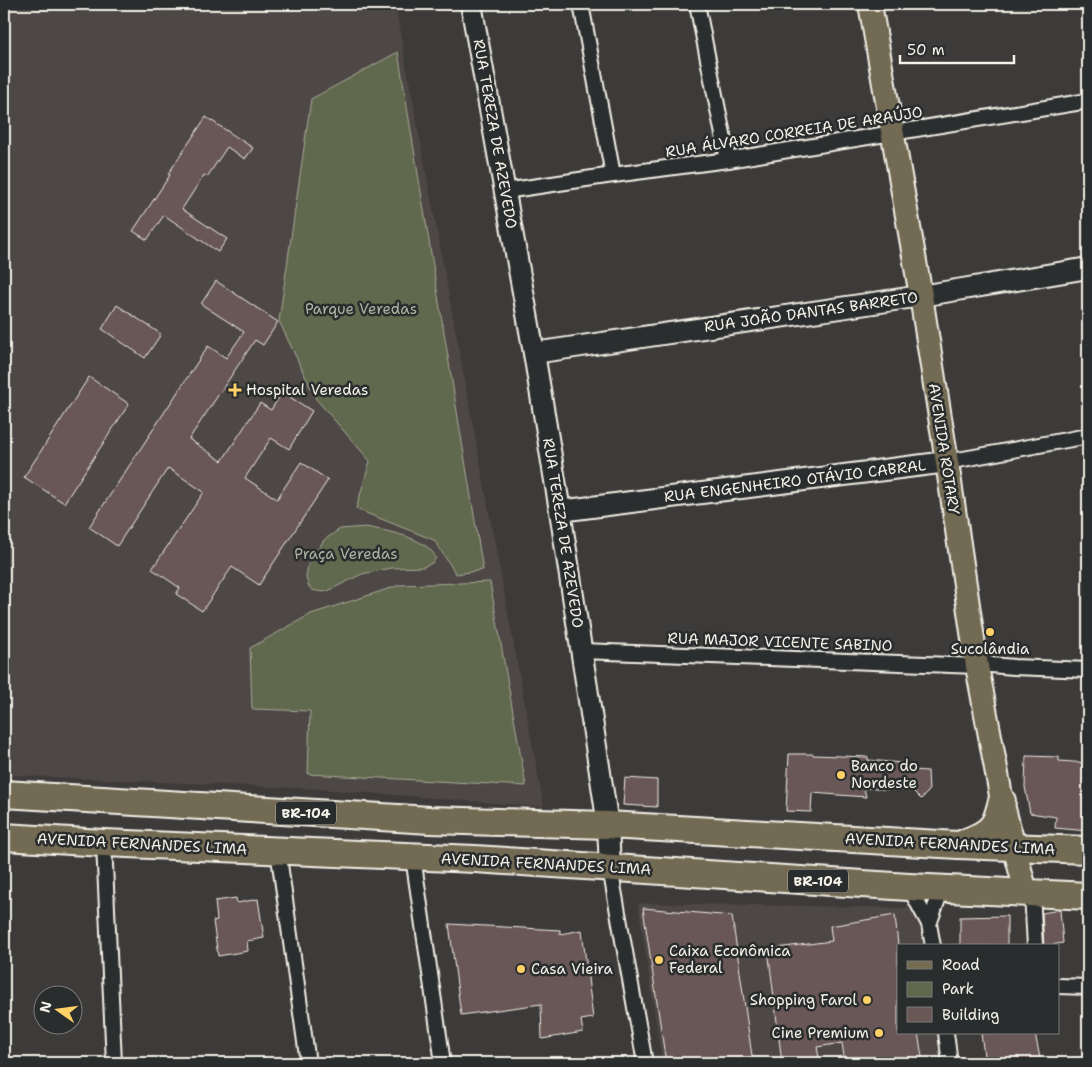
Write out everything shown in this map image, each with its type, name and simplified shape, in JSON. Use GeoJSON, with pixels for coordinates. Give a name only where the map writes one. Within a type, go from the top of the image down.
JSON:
{"type":"FeatureCollection","features":[{"type":"Feature","properties":{"kind":"highway","name":"AVENIDA FERNANDES LIMA"},"geometry":{"type":"LineString","coordinates":[[4,794],[430,820],[608,824],[958,845],[1088,850]]}},
{"type":"Feature","properties":{"kind":"highway"},"geometry":{"type":"LineString","coordinates":[[958,845],[989,830],[995,823],[1002,801]]}},
{"type":"Feature","properties":{"kind":"highway","name":"AVENIDA FERNANDES LIMA"},"geometry":{"type":"LineString","coordinates":[[4,837],[413,857],[1088,896]]}},
{"type":"Feature","properties":{"kind":"main road","name":"AVENIDA ROTARY"},"geometry":{"type":"LineString","coordinates":[[870,4],[921,296],[982,694],[1002,801],[1014,848],[1029,892]]}},
{"type":"Feature","properties":{"kind":"street","name":"RUA TEREZA DE AZEVEDO"},"geometry":{"type":"LineString","coordinates":[[471,4],[534,354],[560,511],[608,824],[610,868],[645,1063]]}},
{"type":"Feature","properties":{"kind":"street"},"geometry":{"type":"LineString","coordinates":[[581,4],[613,175]]}},
{"type":"Feature","properties":{"kind":"street"},"geometry":{"type":"LineString","coordinates":[[697,4],[728,160]]}},
{"type":"Feature","properties":{"kind":"street","name":"RUA ÁLVARO CORREIA DE ARAÚJO"},"geometry":{"type":"LineString","coordinates":[[505,191],[728,160],[1088,101]]}},
{"type":"Feature","properties":{"kind":"street","name":"RUA JOÃO DANTAS BARRETO"},"geometry":{"type":"LineString","coordinates":[[534,354],[921,296],[1088,268]]}},
{"type":"Feature","properties":{"kind":"street","name":"RUA ENGENHEIRO OTÁVIO CABRAL"},"geometry":{"type":"LineString","coordinates":[[560,511],[947,462],[1088,436]]}},
{"type":"Feature","properties":{"kind":"street","name":"RUA MAJOR VICENTE SABINO"},"geometry":{"type":"LineString","coordinates":[[582,651],[976,660],[992,665],[1014,667],[1088,670]]}},
{"type":"Feature","properties":{"kind":"street","name":"RUA MAJOR VICENTE SABINO"},"geometry":{"type":"LineString","coordinates":[[982,694],[985,681],[991,673],[1000,669],[1014,667]]}},
{"type":"Feature","properties":{"kind":"street"},"geometry":{"type":"LineString","coordinates":[[104,843],[114,1063]]}},
{"type":"Feature","properties":{"kind":"street"},"geometry":{"type":"LineString","coordinates":[[278,850],[308,1063]]}},
{"type":"Feature","properties":{"kind":"street"},"geometry":{"type":"LineString","coordinates":[[413,857],[443,1063]]}},
{"type":"Feature","properties":{"kind":"street"},"geometry":{"type":"LineString","coordinates":[[909,887],[929,924],[932,944]]}},
{"type":"Feature","properties":{"kind":"street"},"geometry":{"type":"LineString","coordinates":[[929,924],[942,888]]}},
{"type":"Feature","properties":{"kind":"street"},"geometry":{"type":"LineString","coordinates":[[1029,892],[1035,944]]}},
{"type":"Feature","properties":{"kind":"street"},"geometry":{"type":"LineString","coordinates":[[1060,986],[1088,987]]}},
{"type":"Feature","properties":{"kind":"street"},"geometry":{"type":"LineString","coordinates":[[946,1034],[950,1063]]}},
{"type":"Feature","properties":{"kind":"shaded area","name":"Hospital Veredas"},"geometry":{"type":"Polygon","coordinates":[[[4,4],[395,4],[544,807],[318,789],[4,775],[4,4]]]}},
{"type":"Feature","properties":{"kind":"shaded area"},"geometry":{"type":"Polygon","coordinates":[[[638,903],[918,908],[924,944],[897,944],[897,1034],[938,1034],[943,1063],[662,1063],[638,903]]]}},
{"type":"Feature","properties":{"kind":"green space","name":"Parque Veredas"},"geometry":{"type":"Polygon","coordinates":[[[398,52],[483,570],[456,574],[434,540],[356,509],[370,461],[316,399],[279,321],[311,99],[398,52]]]}},
{"type":"Feature","properties":{"kind":"green space","name":"Praça Veredas"},"geometry":{"type":"Polygon","coordinates":[[[366,527],[395,533],[415,540],[431,551],[436,558],[432,563],[423,567],[392,568],[362,574],[328,591],[312,590],[308,585],[306,577],[308,565],[324,540],[340,529],[366,527]]]}},
{"type":"Feature","properties":{"kind":"green space"},"geometry":{"type":"Polygon","coordinates":[[[490,582],[526,786],[308,774],[310,711],[252,709],[250,648],[311,614],[400,585],[490,582]]]}},
{"type":"Feature","properties":{"kind":"building"},"geometry":{"type":"Polygon","coordinates":[[[206,117],[253,148],[245,159],[227,147],[207,177],[204,175],[182,209],[227,239],[218,252],[164,215],[147,240],[133,231],[206,117]]]}},
{"type":"Feature","properties":{"kind":"building","name":"Hospital Veredas"},"geometry":{"type":"Polygon","coordinates":[[[216,281],[278,322],[263,345],[255,340],[189,439],[222,461],[260,403],[271,410],[282,392],[312,411],[289,449],[271,438],[245,478],[277,499],[301,462],[328,480],[259,585],[232,567],[202,611],[176,594],[180,588],[152,569],[204,492],[168,468],[117,546],[89,527],[208,346],[226,358],[244,332],[201,304],[216,281]]]}},
{"type":"Feature","properties":{"kind":"building"},"geometry":{"type":"Polygon","coordinates":[[[117,305],[161,334],[145,358],[102,329],[117,305]]]}},
{"type":"Feature","properties":{"kind":"building"},"geometry":{"type":"Polygon","coordinates":[[[89,377],[129,404],[64,503],[24,477],[89,377]]]}},
{"type":"Feature","properties":{"kind":"building"},"geometry":{"type":"Polygon","coordinates":[[[789,754],[868,757],[868,760],[913,764],[912,770],[928,771],[929,791],[921,799],[913,791],[864,788],[866,797],[812,793],[811,812],[786,811],[789,754]]]}},
{"type":"Feature","properties":{"kind":"building"},"geometry":{"type":"Polygon","coordinates":[[[1026,756],[1059,757],[1059,761],[1088,763],[1088,831],[1055,828],[1056,817],[1030,813],[1025,787],[1026,756]]]}},
{"type":"Feature","properties":{"kind":"building"},"geometry":{"type":"Polygon","coordinates":[[[625,778],[657,780],[657,807],[623,805],[625,778]]]}},
{"type":"Feature","properties":{"kind":"building"},"geometry":{"type":"Polygon","coordinates":[[[236,898],[237,903],[258,899],[264,938],[247,941],[248,951],[218,956],[213,921],[217,920],[215,901],[236,898]]]}},
{"type":"Feature","properties":{"kind":"building","name":"Caixa Econômica Federal"},"geometry":{"type":"Polygon","coordinates":[[[643,908],[732,916],[753,1063],[666,1063],[643,908]]]}},
{"type":"Feature","properties":{"kind":"building"},"geometry":{"type":"Polygon","coordinates":[[[1060,910],[1063,943],[1044,944],[1042,913],[1060,910]]]}},
{"type":"Feature","properties":{"kind":"building"},"geometry":{"type":"Polygon","coordinates":[[[895,915],[898,944],[897,1034],[918,1034],[923,1063],[845,1063],[842,1043],[817,1047],[820,1063],[782,1063],[768,949],[832,941],[830,926],[895,915]]]}},
{"type":"Feature","properties":{"kind":"building"},"geometry":{"type":"Polygon","coordinates":[[[1007,916],[1007,944],[960,944],[960,917],[1007,916]]]}},
{"type":"Feature","properties":{"kind":"building","name":"Casa Vieira"},"geometry":{"type":"Polygon","coordinates":[[[449,924],[560,930],[560,934],[582,930],[593,1018],[581,1020],[583,1032],[542,1039],[541,1004],[461,1015],[449,924]]]}},
{"type":"Feature","properties":{"kind":"building"},"geometry":{"type":"Polygon","coordinates":[[[981,1034],[1035,1034],[1041,1063],[985,1063],[981,1034]]]}},
{"type":"Feature","properties":{"kind":"place","name":"Hospital Veredas"},"geometry":{"type":"Point","coordinates":[235,390]}},
{"type":"Feature","properties":{"kind":"place","name":"Sucolândia"},"geometry":{"type":"Point","coordinates":[990,632]}},
{"type":"Feature","properties":{"kind":"place","name":"Banco do Nordeste"},"geometry":{"type":"Point","coordinates":[841,775]}},
{"type":"Feature","properties":{"kind":"place","name":"Caixa Econômica Federal"},"geometry":{"type":"Point","coordinates":[659,960]}},
{"type":"Feature","properties":{"kind":"place","name":"Casa Vieira"},"geometry":{"type":"Point","coordinates":[521,969]}},
{"type":"Feature","properties":{"kind":"place","name":"Shopping Farol"},"geometry":{"type":"Point","coordinates":[867,1000]}},
{"type":"Feature","properties":{"kind":"place","name":"Cine Premium"},"geometry":{"type":"Point","coordinates":[879,1033]}}]}
